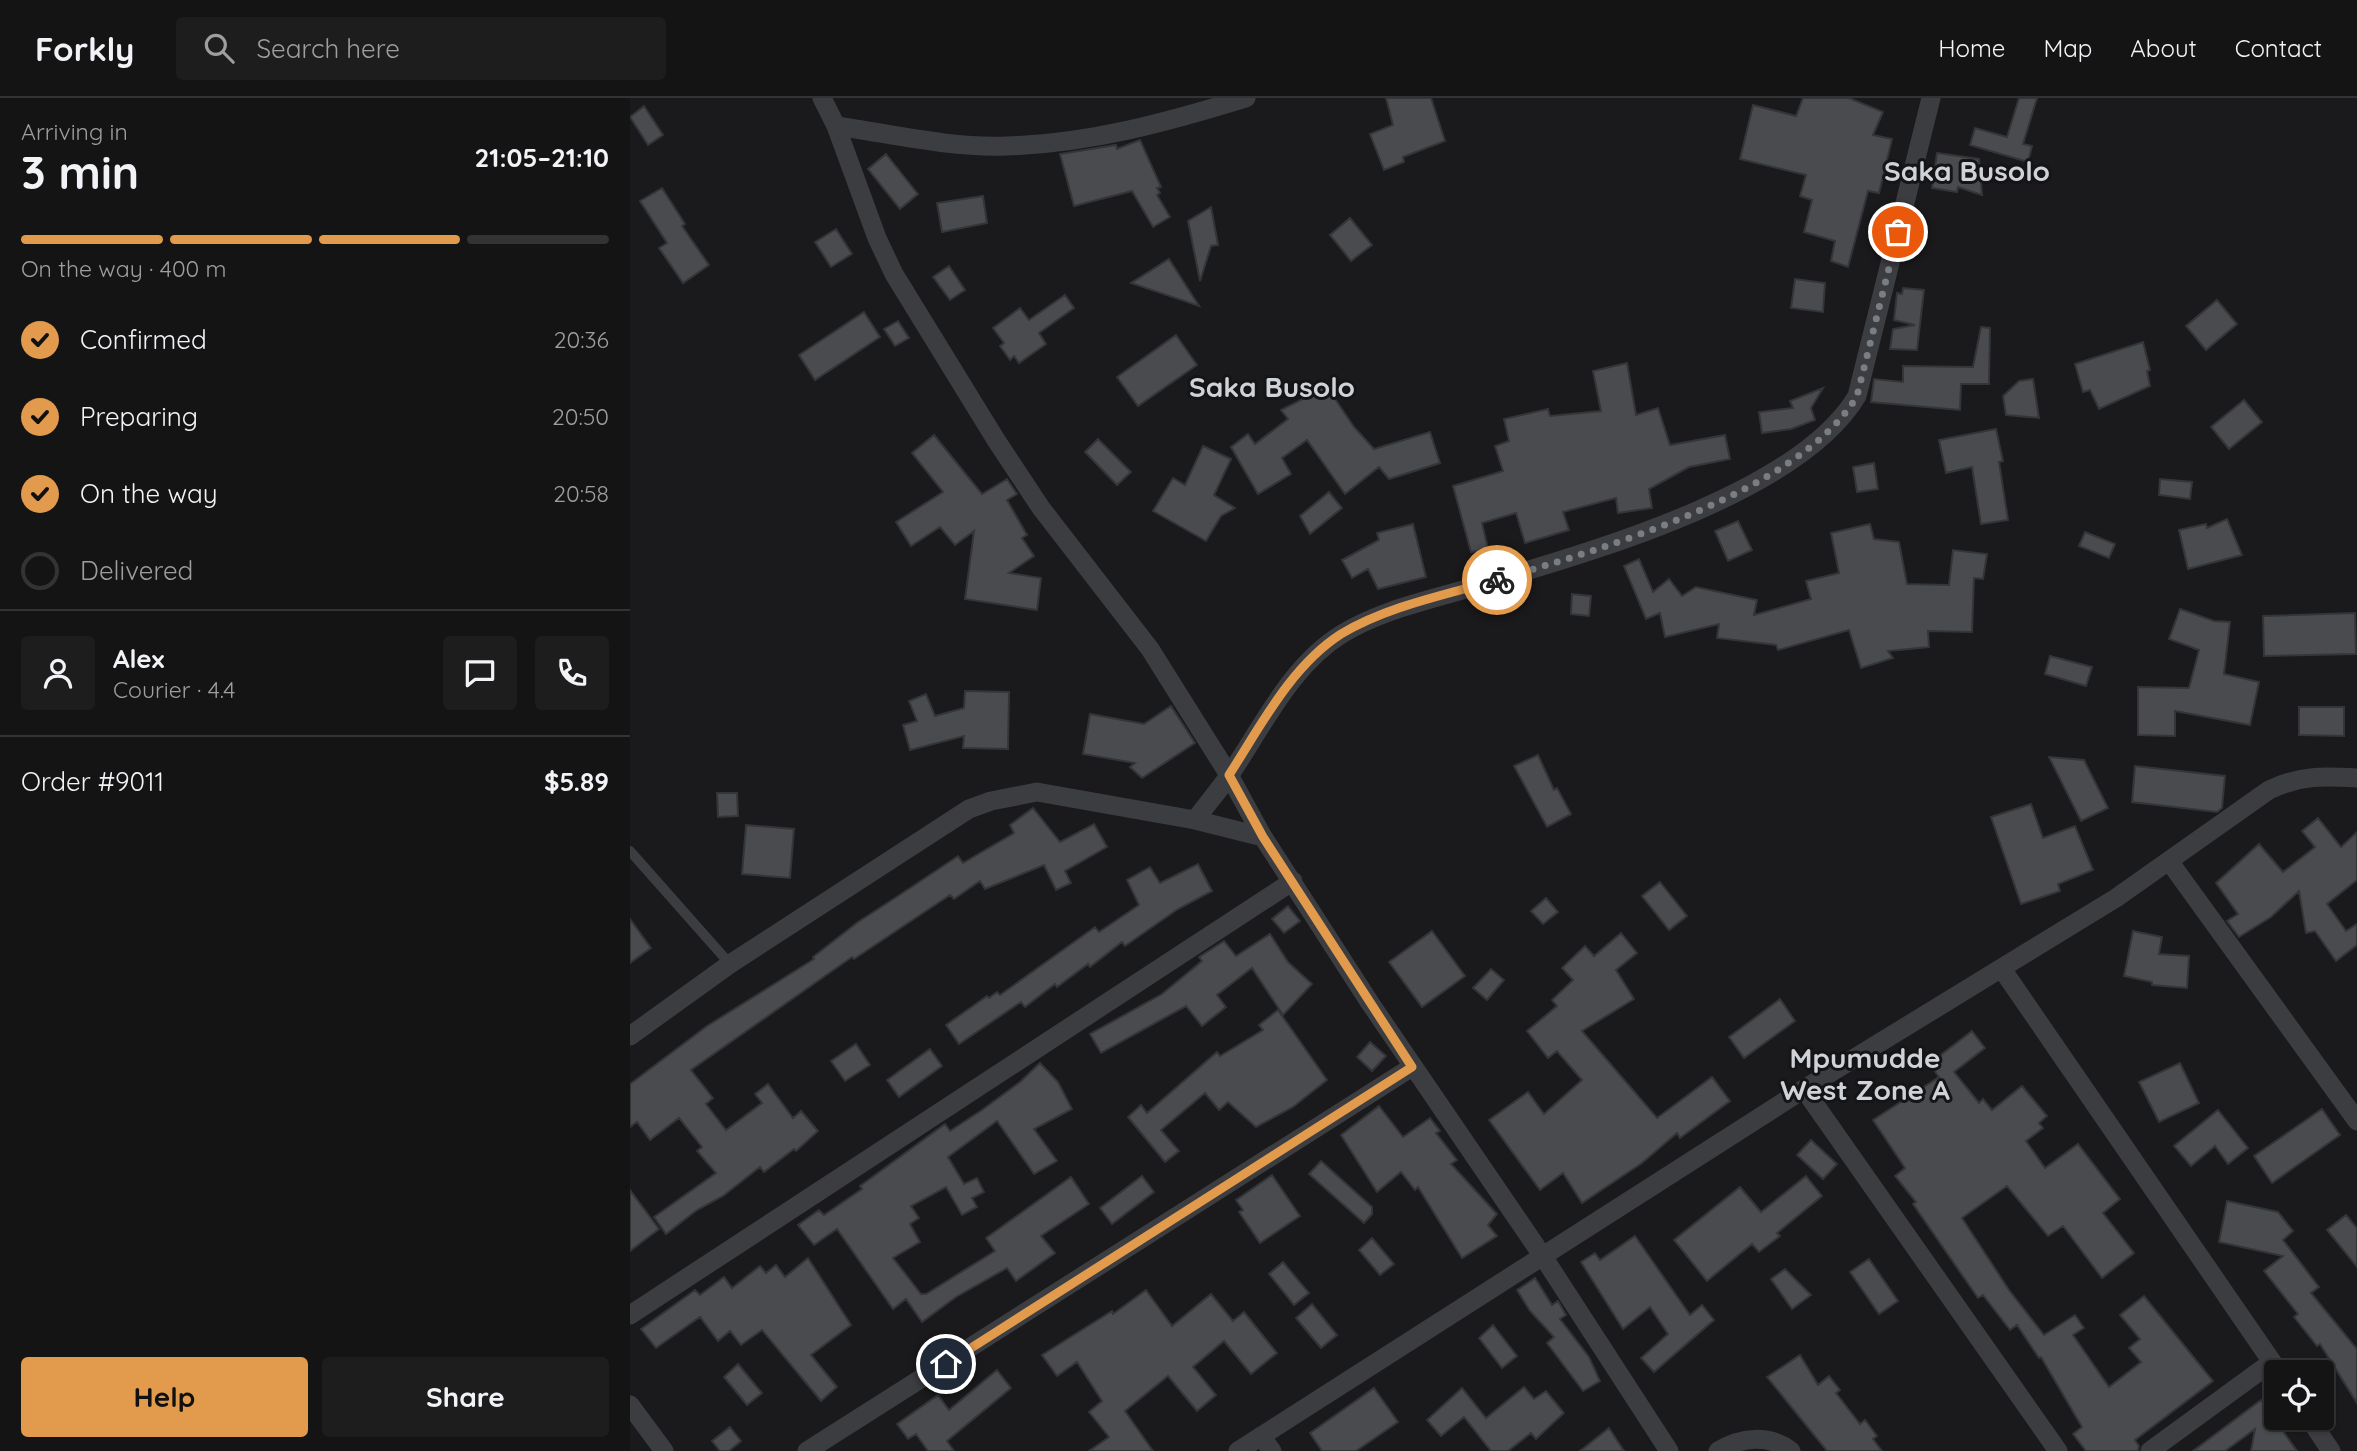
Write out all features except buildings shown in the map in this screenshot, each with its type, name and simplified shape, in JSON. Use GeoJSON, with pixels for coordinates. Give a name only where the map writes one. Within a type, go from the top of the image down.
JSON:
{"type":"FeatureCollection","features":[{"type":"Feature","properties":{"kind":"street"},"geometry":{"type":"LineString","coordinates":[[821,98],[836,126],[877,238],[901,286],[1034,496],[1150,649],[1229,775],[1263,837],[1412,1067],[1544,1258],[1669,1451]]}},
{"type":"Feature","properties":{"kind":"street"},"geometry":{"type":"LineString","coordinates":[[836,126],[1004,146],[1051,143],[1146,127],[1246,98]]}},
{"type":"Feature","properties":{"kind":"street"},"geometry":{"type":"LineString","coordinates":[[1195,820],[1229,775],[1283,692],[1339,635],[1377,615],[1612,546],[1749,485],[1820,442],[1844,418],[1857,396],[1931,98]]}},
{"type":"Feature","properties":{"kind":"street"},"geometry":{"type":"LineString","coordinates":[[1238,1451],[1266,1443],[1804,1089],[2116,898],[2269,790],[2291,779],[2316,775],[2357,778]]}},
{"type":"Feature","properties":{"kind":"street"},"geometry":{"type":"LineString","coordinates":[[630,1036],[730,964],[969,809],[991,801],[1037,792],[1195,820],[1263,837]]}},
{"type":"Feature","properties":{"kind":"street"},"geometry":{"type":"LineString","coordinates":[[2169,861],[2357,1121]]}},
{"type":"Feature","properties":{"kind":"street"},"geometry":{"type":"LineString","coordinates":[[630,1315],[1293,881]]}},
{"type":"Feature","properties":{"kind":"street"},"geometry":{"type":"LineString","coordinates":[[2002,969],[2270,1360]]}},
{"type":"Feature","properties":{"kind":"street"},"geometry":{"type":"LineString","coordinates":[[807,1451],[1412,1067]]}},
{"type":"Feature","properties":{"kind":"street"},"geometry":{"type":"LineString","coordinates":[[1804,1089],[2058,1451]]}},
{"type":"Feature","properties":{"kind":"street"},"geometry":{"type":"LineString","coordinates":[[2150,1451],[2264,1374]]}},
{"type":"Feature","properties":{"kind":"street"},"geometry":{"type":"LineString","coordinates":[[631,1407],[664,1451]]}},
{"type":"Feature","properties":{"kind":"street"},"geometry":{"type":"LineString","coordinates":[[2317,1430],[2331,1451]]}},
{"type":"Feature","properties":{"kind":"street"},"geometry":{"type":"LineString","coordinates":[[1718,1451],[1733,1442],[1758,1438],[1783,1445],[1791,1451]]}},
{"type":"Feature","properties":{"kind":"lane"},"geometry":{"type":"LineString","coordinates":[[630,851],[730,964]]}},
{"type":"Feature","properties":{"kind":"way so far"},"geometry":{"type":"LineString","coordinates":[[1497,580],[1612,546],[1760,479],[1820,442],[1844,418],[1857,396],[1898,232]]}},
{"type":"Feature","properties":{"kind":"district","name":"Saka Busolo"},"geometry":{"type":"Point","coordinates":[1967,170]}},
{"type":"Feature","properties":{"kind":"district","name":"Saka Busolo"},"geometry":{"type":"Point","coordinates":[1272,386]}},
{"type":"Feature","properties":{"kind":"district","name":"Mpumudde West Zone A"},"geometry":{"type":"Point","coordinates":[1865,1073]}},
{"type":"Feature","properties":{"kind":"route"},"geometry":{"type":"LineString","coordinates":[[946,1364],[1412,1067],[1263,837],[1229,775],[1283,692],[1339,635],[1377,615],[1497,580]]}}]}
